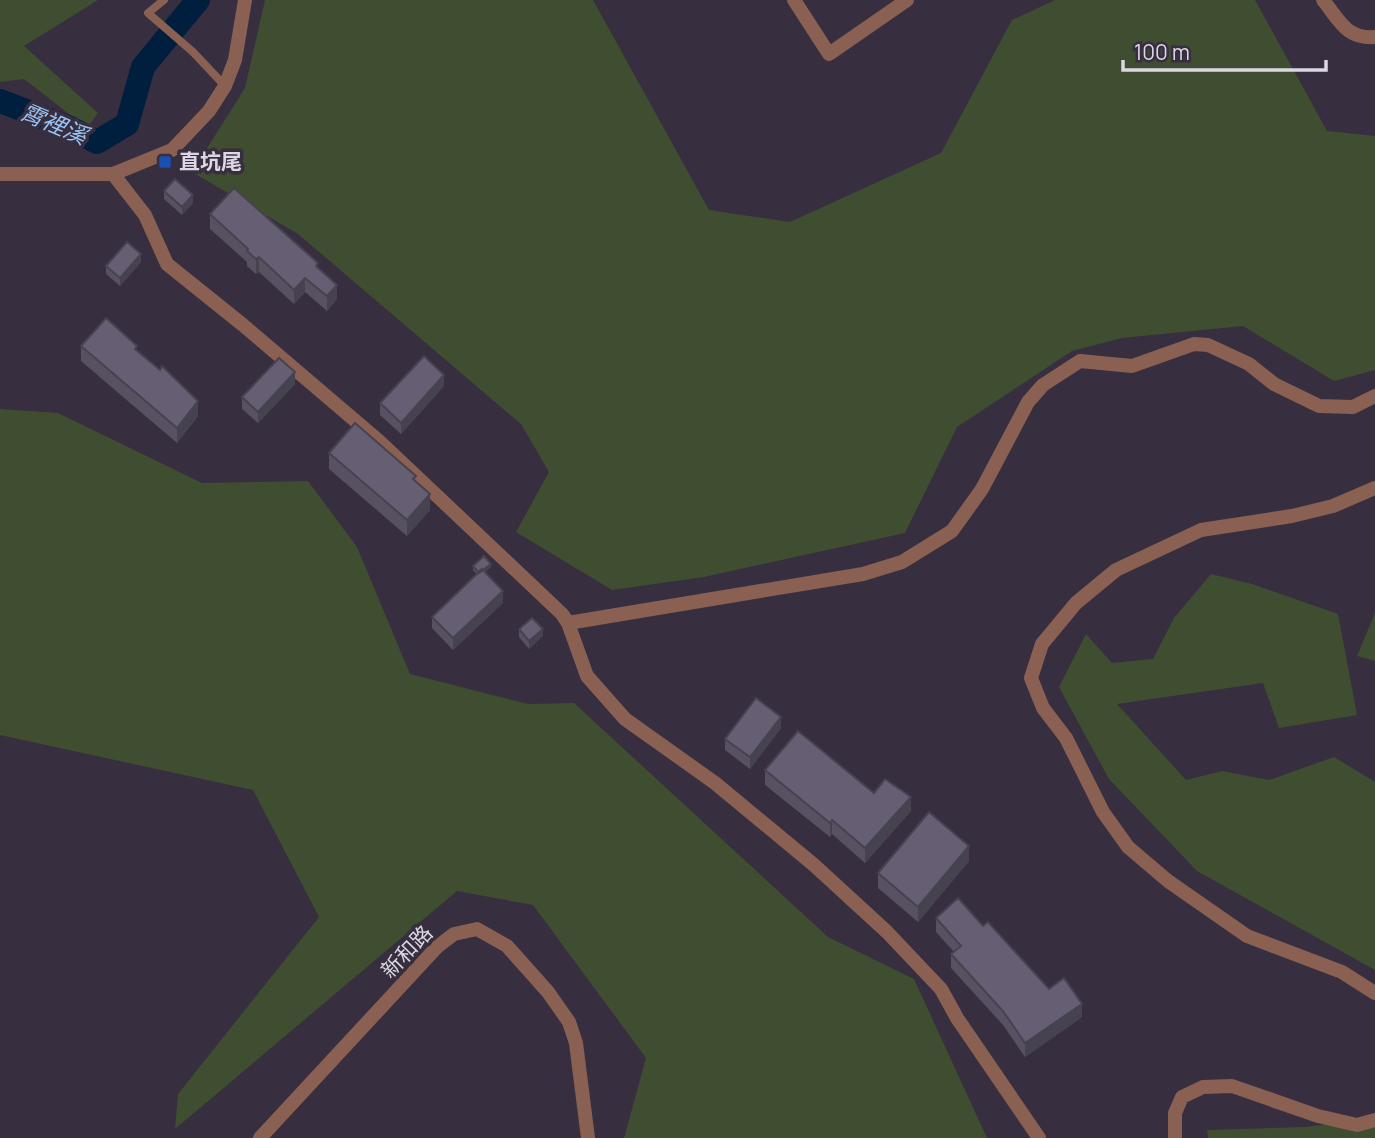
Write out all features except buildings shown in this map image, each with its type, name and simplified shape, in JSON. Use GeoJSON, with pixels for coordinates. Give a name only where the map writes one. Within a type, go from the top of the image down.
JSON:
{"type":"FeatureCollection","features":[{"type":"Feature","properties":{"kind":"street"},"geometry":{"type":"LineString","coordinates":[[0,174],[113,174],[172,150],[209,111],[225,86],[235,60],[245,0]]}},
{"type":"Feature","properties":{"kind":"street"},"geometry":{"type":"LineString","coordinates":[[794,0],[829,54],[907,0]]}},
{"type":"Feature","properties":{"kind":"street"},"geometry":{"type":"LineString","coordinates":[[1323,0],[1348,32],[1362,38],[1375,37]]}},
{"type":"Feature","properties":{"kind":"street"},"geometry":{"type":"LineString","coordinates":[[113,174],[145,215],[167,264],[379,441],[548,599],[568,623],[587,677],[625,719],[715,783],[814,865],[887,932],[941,989],[1039,1138]]}},
{"type":"Feature","properties":{"kind":"street"},"geometry":{"type":"LineString","coordinates":[[568,623],[863,574],[902,562],[952,531],[982,489],[1028,402],[1043,385],[1080,361],[1132,366],[1194,344],[1208,345],[1249,363],[1274,384],[1319,406],[1353,407],[1375,396]]}},
{"type":"Feature","properties":{"kind":"street"},"geometry":{"type":"LineString","coordinates":[[1375,488],[1333,506],[1292,516],[1201,530],[1116,570],[1076,603],[1042,644],[1031,678],[1043,708],[1066,738],[1103,812],[1128,847],[1168,881],[1247,936],[1342,972],[1375,993]]}},
{"type":"Feature","properties":{"kind":"street","name":"新和路"},"geometry":{"type":"LineString","coordinates":[[260,1138],[438,947],[454,934],[478,929],[507,946],[548,992],[569,1022],[576,1043],[589,1138]]}},
{"type":"Feature","properties":{"kind":"street"},"geometry":{"type":"LineString","coordinates":[[1175,1138],[1175,1113],[1182,1097],[1203,1087],[1232,1086],[1318,1116],[1357,1125],[1375,1120]]}},
{"type":"Feature","properties":{"kind":"lane"},"geometry":{"type":"LineString","coordinates":[[163,0],[148,13],[225,86]]}},
{"type":"Feature","properties":{"kind":"green space"},"geometry":{"type":"Polygon","coordinates":[[[0,0],[98,0],[24,46],[98,113],[87,128],[24,79],[0,82],[0,0]]]}},
{"type":"Feature","properties":{"kind":"green space"},"geometry":{"type":"Polygon","coordinates":[[[265,0],[593,0],[709,210],[790,222],[941,153],[1012,20],[1055,0],[1255,0],[1327,131],[1375,136],[1375,370],[1334,381],[1243,326],[1122,338],[1072,351],[957,427],[905,533],[704,577],[612,590],[516,532],[549,472],[521,424],[298,234],[192,172],[245,88],[265,0]]]}},
{"type":"Feature","properties":{"kind":"green space"},"geometry":{"type":"Polygon","coordinates":[[[0,409],[58,413],[202,483],[308,481],[357,547],[410,674],[528,704],[574,703],[828,937],[914,979],[987,1138],[624,1138],[646,1058],[533,905],[457,891],[175,1129],[178,1094],[319,917],[253,790],[0,735],[0,409]]]}},
{"type":"Feature","properties":{"kind":"green space"},"geometry":{"type":"Polygon","coordinates":[[[1211,574],[1252,584],[1338,614],[1357,715],[1279,728],[1263,683],[1117,704],[1186,780],[1222,771],[1269,780],[1334,757],[1375,782],[1375,970],[1197,871],[1109,779],[1059,687],[1086,634],[1112,663],[1153,659],[1174,618],[1211,574]]]}},
{"type":"Feature","properties":{"kind":"green space"},"geometry":{"type":"Polygon","coordinates":[[[1375,613],[1375,661],[1357,656],[1375,613]]]}},
{"type":"Feature","properties":{"kind":"green space"},"geometry":{"type":"Polygon","coordinates":[[[1375,1118],[1375,1138],[1208,1138],[1207,1130],[1306,1127],[1375,1118]]]}},
{"type":"Feature","properties":{"kind":"waterway","name":"霄裡溪"},"geometry":{"type":"LineString","coordinates":[[0,101],[70,128],[97,142],[127,124],[143,67],[198,0]]}},
{"type":"Feature","properties":{"kind":"place","name":"直坑尾"},"geometry":{"type":"Point","coordinates":[165,162]}}]}
